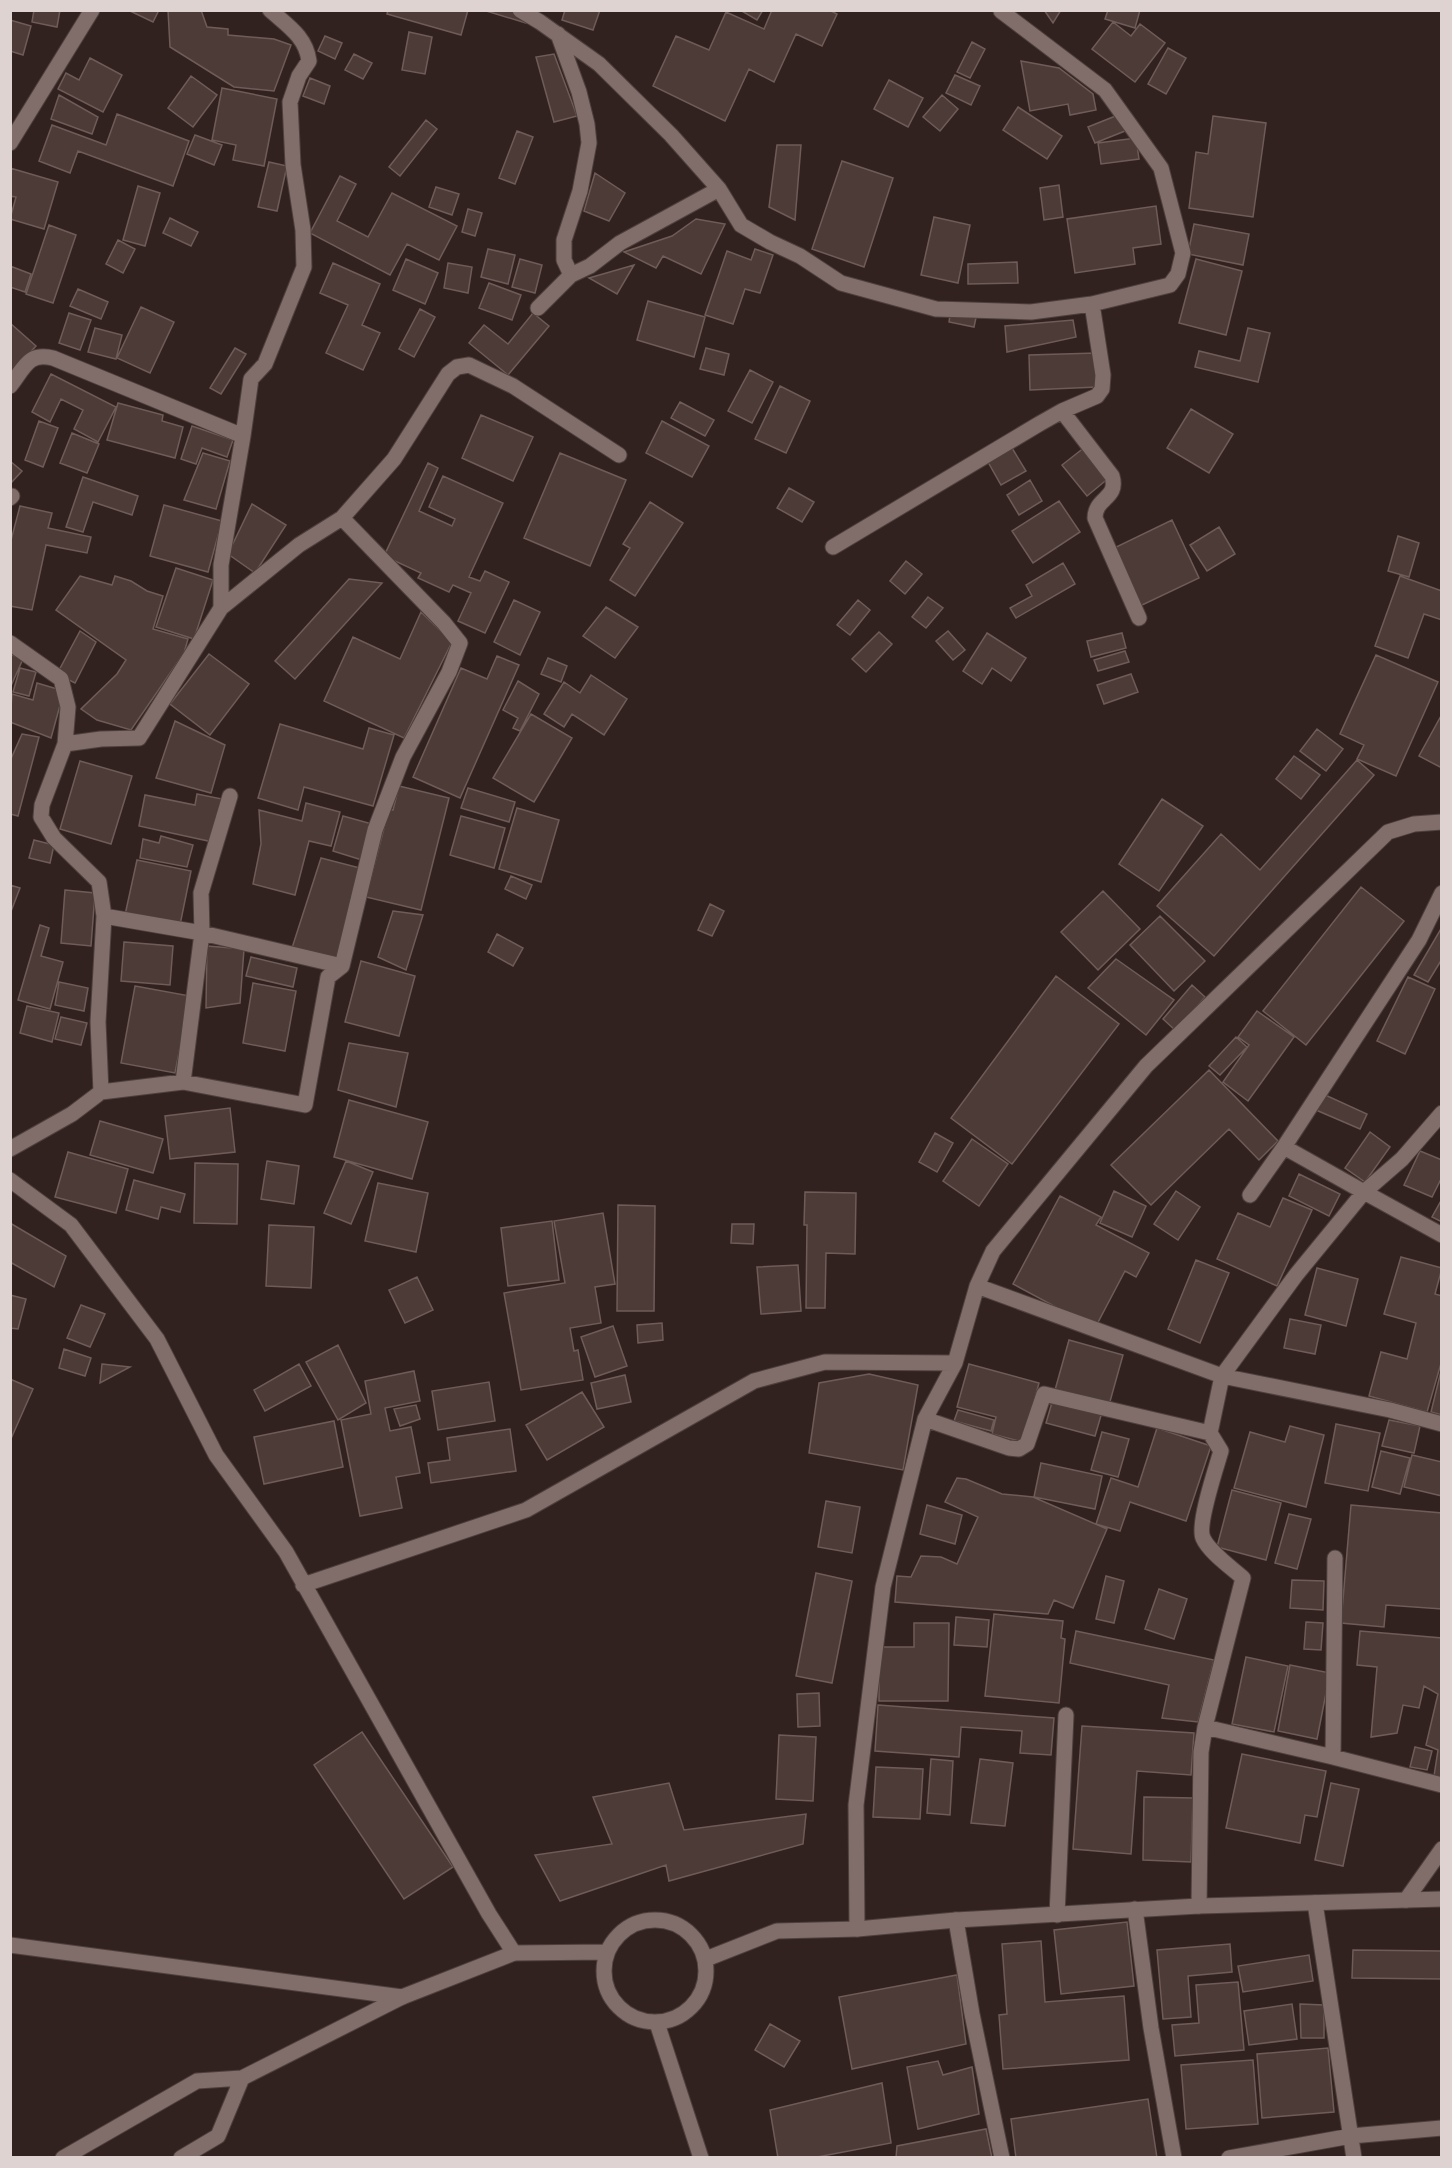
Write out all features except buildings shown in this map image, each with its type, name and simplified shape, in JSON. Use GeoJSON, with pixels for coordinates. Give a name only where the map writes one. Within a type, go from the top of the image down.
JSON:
{"type":"FeatureCollection","features":[{"type":"Feature","properties":{"kind":"street"},"geometry":{"type":"LineString","coordinates":[[12,137],[92,10]]}},
{"type":"Feature","properties":{"kind":"street"},"geometry":{"type":"LineString","coordinates":[[221,608],[221,565],[251,379],[265,364],[304,267],[303,230],[293,165],[290,102],[299,76],[309,61],[308,48],[300,36],[270,10]]}},
{"type":"Feature","properties":{"kind":"street"},"geometry":{"type":"LineString","coordinates":[[520,10],[599,64],[671,135],[719,189],[741,225],[800,256],[841,283],[936,309],[1031,312],[1092,304],[1170,285],[1178,274],[1183,253],[1161,168],[1105,90],[1001,11]]}},
{"type":"Feature","properties":{"kind":"street"},"geometry":{"type":"LineString","coordinates":[[558,34],[579,92],[589,143],[580,191],[564,240],[564,260],[571,275]]}},
{"type":"Feature","properties":{"kind":"street"},"geometry":{"type":"LineString","coordinates":[[537,308],[571,275],[590,266],[620,243],[719,189]]}},
{"type":"Feature","properties":{"kind":"street"},"geometry":{"type":"LineString","coordinates":[[833,547],[1062,411],[1097,396],[1102,389],[1103,375],[1092,304]]}},
{"type":"Feature","properties":{"kind":"street"},"geometry":{"type":"LineString","coordinates":[[10,386],[30,360],[40,355],[53,358],[243,436]]}},
{"type":"Feature","properties":{"kind":"street"},"geometry":{"type":"LineString","coordinates":[[65,744],[101,739],[139,738],[221,608],[299,545],[342,519],[394,459],[448,374],[457,367],[469,365],[513,386],[619,455]]}},
{"type":"Feature","properties":{"kind":"street"},"geometry":{"type":"LineString","coordinates":[[1062,411],[1112,476],[1115,484],[1113,491],[1095,511],[1095,518],[1139,618]]}},
{"type":"Feature","properties":{"kind":"street"},"geometry":{"type":"LineString","coordinates":[[10,1149],[72,1114],[101,1092],[183,1082],[305,1105],[328,977],[342,966],[375,830],[403,757],[449,672],[460,643],[444,623],[342,519]]}},
{"type":"Feature","properties":{"kind":"street"},"geometry":{"type":"LineString","coordinates":[[10,643],[62,679],[68,707],[65,744],[42,805],[41,818],[54,838],[99,882],[104,916],[98,1022],[101,1092]]}},
{"type":"Feature","properties":{"kind":"street"},"geometry":{"type":"LineString","coordinates":[[183,1082],[202,933],[201,893],[230,795]]}},
{"type":"Feature","properties":{"kind":"street"},"geometry":{"type":"LineString","coordinates":[[857,1929],[856,1805],[882,1587],[925,1419],[955,1363],[977,1286],[993,1251],[1146,1066],[1388,832],[1414,824],[1442,822]]}},
{"type":"Feature","properties":{"kind":"street"},"geometry":{"type":"LineString","coordinates":[[1250,1195],[1284,1147],[1419,940],[1442,892]]}},
{"type":"Feature","properties":{"kind":"street"},"geometry":{"type":"LineString","coordinates":[[104,916],[202,933],[342,966]]}},
{"type":"Feature","properties":{"kind":"street"},"geometry":{"type":"LineString","coordinates":[[1199,1906],[1201,1752],[1205,1727],[1243,1578],[1215,1553],[1203,1538],[1201,1524],[1221,1451],[1210,1433],[1222,1376],[1296,1275],[1364,1192],[1402,1159],[1439,1121]]}},
{"type":"Feature","properties":{"kind":"street"},"geometry":{"type":"LineString","coordinates":[[1284,1147],[1442,1235]]}},
{"type":"Feature","properties":{"kind":"street"},"geometry":{"type":"LineString","coordinates":[[10,1180],[70,1225],[157,1339],[216,1455],[286,1552],[483,1904],[514,1953]]}},
{"type":"Feature","properties":{"kind":"street"},"geometry":{"type":"LineString","coordinates":[[977,1286],[1222,1376],[1390,1410],[1442,1424]]}},
{"type":"Feature","properties":{"kind":"street"},"geometry":{"type":"LineString","coordinates":[[303,1585],[526,1510],[754,1380],[825,1362],[955,1363]]}},
{"type":"Feature","properties":{"kind":"street"},"geometry":{"type":"LineString","coordinates":[[925,1419],[1019,1449],[1027,1444],[1044,1394],[1210,1433]]}},
{"type":"Feature","properties":{"kind":"street"},"geometry":{"type":"LineString","coordinates":[[1333,1757],[1335,1558]]}},
{"type":"Feature","properties":{"kind":"street"},"geometry":{"type":"LineString","coordinates":[[1057,1915],[1066,1715]]}},
{"type":"Feature","properties":{"kind":"street"},"geometry":{"type":"LineString","coordinates":[[1205,1727],[1442,1785]]}},
{"type":"Feature","properties":{"kind":"street"},"geometry":{"type":"LineString","coordinates":[[1406,1900],[1442,1849]]}},
{"type":"Feature","properties":{"kind":"street"},"geometry":{"type":"LineString","coordinates":[[706,1959],[777,1931],[857,1929],[956,1920],[1135,1909],[1442,1899]]}},
{"type":"Feature","properties":{"kind":"street"},"geometry":{"type":"LineString","coordinates":[[1315,1903],[1354,2157]]}},
{"type":"Feature","properties":{"kind":"street"},"geometry":{"type":"LineString","coordinates":[[1135,1909],[1151,2028],[1174,2157]]}},
{"type":"Feature","properties":{"kind":"street"},"geometry":{"type":"LineString","coordinates":[[652,1919],[670,1921],[686,1929],[699,1942],[706,1959],[707,1975],[703,1993],[692,2007],[675,2019],[657,2023],[630,2016],[616,2005],[608,1993],[603,1975],[606,1952],[615,1937],[631,1925],[652,1919]]}},
{"type":"Feature","properties":{"kind":"street"},"geometry":{"type":"LineString","coordinates":[[956,1920],[972,2014],[1002,2157]]}},
{"type":"Feature","properties":{"kind":"street"},"geometry":{"type":"LineString","coordinates":[[10,1945],[402,1997]]}},
{"type":"Feature","properties":{"kind":"street"},"geometry":{"type":"LineString","coordinates":[[63,2157],[197,2081],[243,2078],[402,1997],[514,1953],[606,1952]]}},
{"type":"Feature","properties":{"kind":"street"},"geometry":{"type":"LineString","coordinates":[[657,2023],[701,2157]]}},
{"type":"Feature","properties":{"kind":"street"},"geometry":{"type":"LineString","coordinates":[[181,2157],[218,2136],[243,2078]]}},
{"type":"Feature","properties":{"kind":"street"},"geometry":{"type":"LineString","coordinates":[[1229,2157],[1351,2136],[1442,2128]]}}]}
